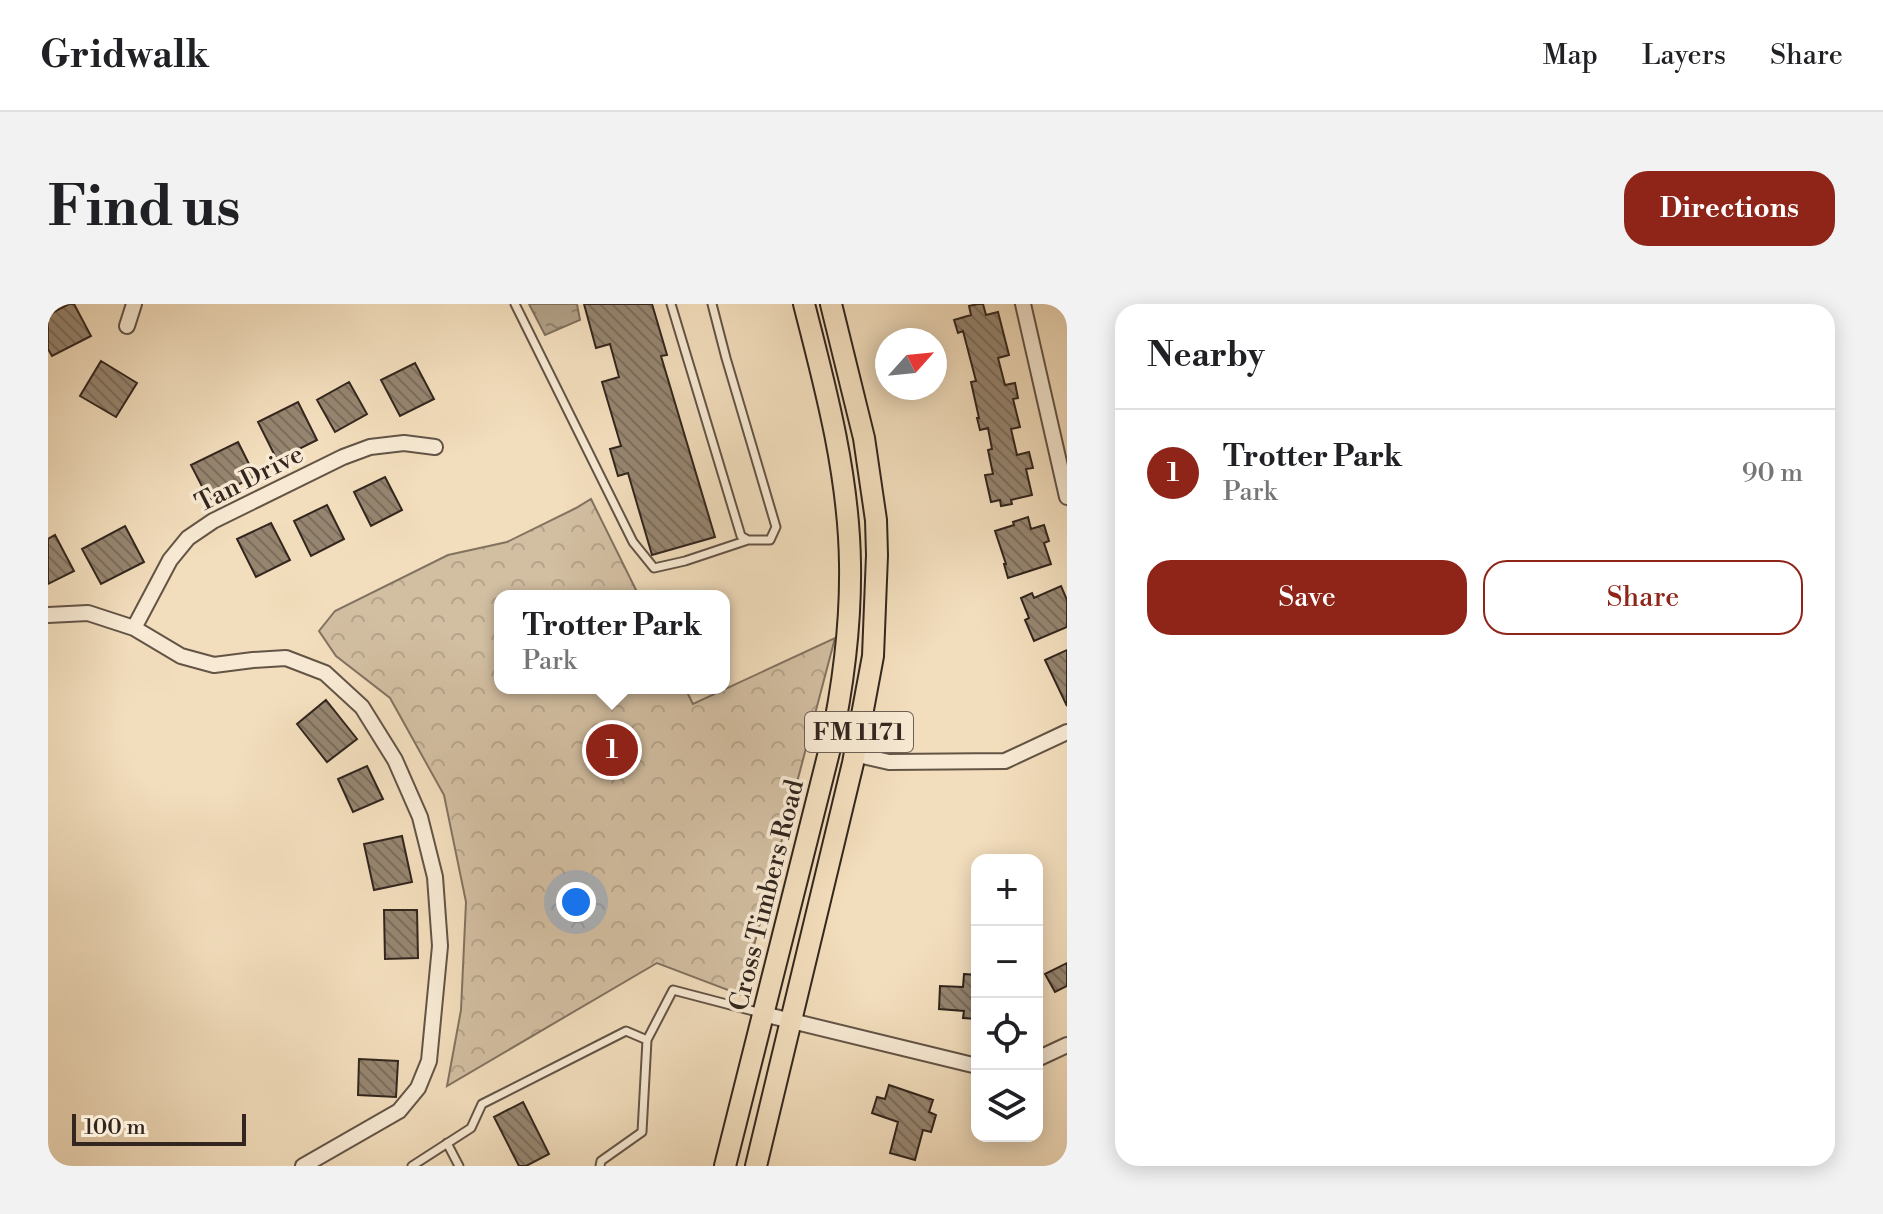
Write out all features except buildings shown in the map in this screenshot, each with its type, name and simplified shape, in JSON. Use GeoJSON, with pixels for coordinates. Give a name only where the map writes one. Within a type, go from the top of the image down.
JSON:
{"type":"FeatureCollection","features":[{"type":"Feature","properties":{"kind":"main road","name":"Cross Timbers Road"},"geometry":{"type":"LineString","coordinates":[[725,1166],[830,748],[840,701],[849,624],[850,563],[845,499],[834,428],[804,304]]}},
{"type":"Feature","properties":{"kind":"main road","name":"Cross Timbers Road"},"geometry":{"type":"LineString","coordinates":[[756,1166],[854,754],[873,656],[876,520],[864,438],[831,304]]}},
{"type":"Feature","properties":{"kind":"street"},"geometry":{"type":"LineString","coordinates":[[127,326],[134,304]]}},
{"type":"Feature","properties":{"kind":"street"},"geometry":{"type":"LineString","coordinates":[[1023,304],[1067,497]]}},
{"type":"Feature","properties":{"kind":"street","name":"Tan Drive"},"geometry":{"type":"LineString","coordinates":[[134,628],[170,560],[188,538],[213,521],[343,457],[370,447],[404,443],[435,447]]}},
{"type":"Feature","properties":{"kind":"street"},"geometry":{"type":"LineString","coordinates":[[48,615],[88,613],[134,628],[181,656],[214,665],[286,658],[325,673],[362,707],[395,760],[420,817],[435,877],[440,946],[429,1061],[418,1088],[399,1111],[303,1166]]}},
{"type":"Feature","properties":{"kind":"street"},"geometry":{"type":"LineString","coordinates":[[854,754],[889,762],[1005,761],[1067,732]]}},
{"type":"Feature","properties":{"kind":"street"},"geometry":{"type":"LineString","coordinates":[[763,1014],[971,1065]]}},
{"type":"Feature","properties":{"kind":"street"},"geometry":{"type":"LineString","coordinates":[[1043,1056],[1067,1045]]}},
{"type":"Feature","properties":{"kind":"lane"},"geometry":{"type":"LineString","coordinates":[[515,304],[633,542],[654,568],[748,540],[770,540],[776,527],[712,304]]}},
{"type":"Feature","properties":{"kind":"lane"},"geometry":{"type":"LineString","coordinates":[[671,304],[741,536],[748,540]]}},
{"type":"Feature","properties":{"kind":"lane"},"geometry":{"type":"LineString","coordinates":[[600,1166],[601,1161],[642,1132],[647,1040],[673,990],[763,1014]]}},
{"type":"Feature","properties":{"kind":"lane"},"geometry":{"type":"LineString","coordinates":[[412,1166],[471,1128],[482,1104],[626,1031],[647,1040]]}},
{"type":"Feature","properties":{"kind":"lane"},"geometry":{"type":"LineString","coordinates":[[447,1143],[459,1166]]}},
{"type":"Feature","properties":{"kind":"green space"},"geometry":{"type":"Polygon","coordinates":[[[591,499],[636,590],[494,590],[494,694],[688,694],[693,704],[715,694],[730,694],[730,687],[835,638],[741,995],[657,963],[447,1086],[461,1010],[466,902],[444,795],[390,698],[336,656],[319,631],[335,611],[448,555],[507,542],[591,499]]]}},
{"type":"Feature","properties":{"kind":"water"},"geometry":{"type":"Polygon","coordinates":[[[529,304],[577,304],[580,320],[545,335],[529,304]]]}},
{"type":"Feature","properties":{"kind":"place","name":"Trotter Park"},"geometry":{"type":"Point","coordinates":[612,750]}}]}
